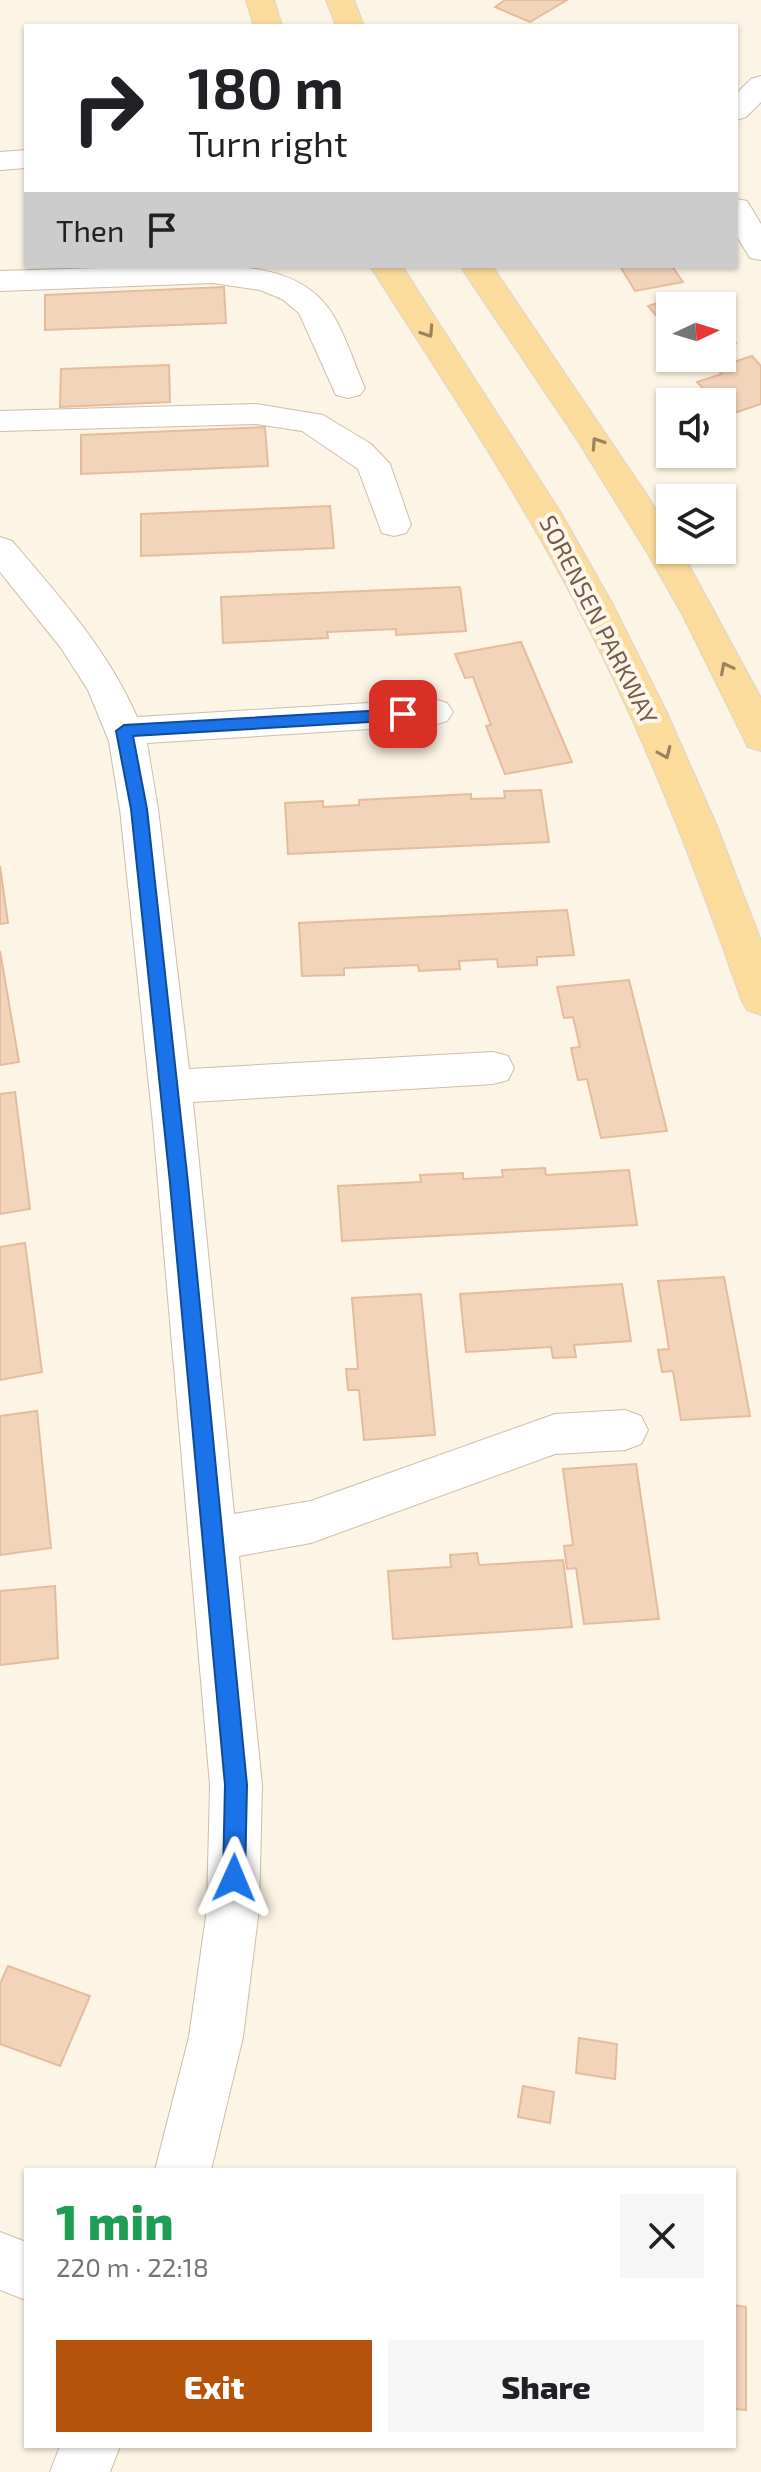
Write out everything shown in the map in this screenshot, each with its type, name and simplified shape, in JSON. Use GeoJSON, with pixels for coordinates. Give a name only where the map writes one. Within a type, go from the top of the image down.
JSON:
{"type":"FeatureCollection","features":[{"type":"Feature","properties":{"kind":"main road"},"geometry":{"type":"LineString","coordinates":[[260,0],[267,24]]}},
{"type":"Feature","properties":{"kind":"main road"},"geometry":{"type":"LineString","coordinates":[[340,0],[349,24]]}},
{"type":"Feature","properties":{"kind":"main road","name":"SORENSEN PARKWAY"},"geometry":{"type":"LineString","coordinates":[[387,268],[528,489],[609,633],[694,819],[761,999]]}},
{"type":"Feature","properties":{"kind":"main road"},"geometry":{"type":"LineString","coordinates":[[477,268],[598,444],[652,533],[701,619],[761,738]]}},
{"type":"Feature","properties":{"kind":"street"},"geometry":{"type":"LineString","coordinates":[[738,78],[761,85],[738,109]]}},
{"type":"Feature","properties":{"kind":"street"},"geometry":{"type":"LineString","coordinates":[[0,161],[24,159]]}},
{"type":"Feature","properties":{"kind":"street"},"geometry":{"type":"LineString","coordinates":[[738,211],[761,251]]}},
{"type":"Feature","properties":{"kind":"street"},"geometry":{"type":"LineString","coordinates":[[0,281],[213,274],[267,281],[293,292],[313,309],[348,388]]}},
{"type":"Feature","properties":{"kind":"street"},"geometry":{"type":"LineString","coordinates":[[0,421],[256,414],[311,422],[373,464],[394,525]]}},
{"type":"Feature","properties":{"kind":"street"},"geometry":{"type":"LineString","coordinates":[[0,549],[74,639],[106,688],[124,731],[139,809],[170,1087],[236,1785],[233,1909],[216,2037],[183,2168]]}},
{"type":"Feature","properties":{"kind":"street"},"geometry":{"type":"LineString","coordinates":[[124,731],[434,712]]}},
{"type":"Feature","properties":{"kind":"street"},"geometry":{"type":"LineString","coordinates":[[170,1087],[493,1068]]}},
{"type":"Feature","properties":{"kind":"street"},"geometry":{"type":"LineString","coordinates":[[213,1539],[311,1522],[555,1434],[625,1430]]}},
{"type":"Feature","properties":{"kind":"street"},"geometry":{"type":"LineString","coordinates":[[0,2261],[24,2270]]}},
{"type":"Feature","properties":{"kind":"street"},"geometry":{"type":"LineString","coordinates":[[80,2472],[89,2448]]}},
{"type":"Feature","properties":{"kind":"building"},"geometry":{"type":"Polygon","coordinates":[[[505,0],[567,0],[530,22],[495,7],[505,0]]]}},
{"type":"Feature","properties":{"kind":"building"},"geometry":{"type":"Polygon","coordinates":[[[621,268],[673,268],[683,282],[635,291],[621,268]]]}},
{"type":"Feature","properties":{"kind":"building"},"geometry":{"type":"Polygon","coordinates":[[[224,287],[226,323],[45,330],[45,295],[224,287]]]}},
{"type":"Feature","properties":{"kind":"building"},"geometry":{"type":"Polygon","coordinates":[[[656,304],[656,315],[648,306],[656,304]]]}},
{"type":"Feature","properties":{"kind":"building"},"geometry":{"type":"Polygon","coordinates":[[[752,356],[761,366],[761,404],[736,412],[736,388],[703,388],[697,382],[722,374],[720,372],[736,372],[736,361],[752,356]]]}},
{"type":"Feature","properties":{"kind":"building"},"geometry":{"type":"Polygon","coordinates":[[[169,365],[170,402],[60,407],[61,369],[169,365]]]}},
{"type":"Feature","properties":{"kind":"building"},"geometry":{"type":"Polygon","coordinates":[[[265,427],[268,466],[81,474],[81,435],[265,427]]]}},
{"type":"Feature","properties":{"kind":"building"},"geometry":{"type":"Polygon","coordinates":[[[330,506],[334,548],[141,556],[141,514],[330,506]]]}},
{"type":"Feature","properties":{"kind":"building"},"geometry":{"type":"Polygon","coordinates":[[[460,587],[466,631],[396,635],[396,629],[327,632],[328,638],[223,643],[221,597],[460,587]]]}},
{"type":"Feature","properties":{"kind":"building"},"geometry":{"type":"Polygon","coordinates":[[[521,642],[572,762],[505,774],[486,726],[491,725],[473,677],[465,678],[455,654],[521,642]]]}},
{"type":"Feature","properties":{"kind":"building"},"geometry":{"type":"Polygon","coordinates":[[[541,790],[549,842],[288,854],[285,803],[323,801],[323,807],[359,805],[359,800],[471,794],[471,799],[505,798],[504,791],[541,790]]]}},
{"type":"Feature","properties":{"kind":"building"},"geometry":{"type":"Polygon","coordinates":[[[0,866],[8,923],[0,924],[0,866]]]}},
{"type":"Feature","properties":{"kind":"building"},"geometry":{"type":"Polygon","coordinates":[[[567,910],[574,955],[537,957],[537,965],[498,967],[497,959],[459,961],[460,969],[419,971],[418,965],[344,968],[344,975],[302,976],[299,923],[567,910]]]}},
{"type":"Feature","properties":{"kind":"building"},"geometry":{"type":"Polygon","coordinates":[[[0,951],[19,1062],[0,1065],[0,951]]]}},
{"type":"Feature","properties":{"kind":"building"},"geometry":{"type":"Polygon","coordinates":[[[629,980],[667,1131],[601,1138],[587,1079],[578,1080],[571,1048],[580,1047],[573,1017],[564,1018],[557,987],[629,980]]]}},
{"type":"Feature","properties":{"kind":"building"},"geometry":{"type":"Polygon","coordinates":[[[15,1092],[30,1209],[0,1214],[0,1094],[15,1092]]]}},
{"type":"Feature","properties":{"kind":"building"},"geometry":{"type":"Polygon","coordinates":[[[545,1168],[546,1175],[629,1170],[637,1225],[342,1241],[338,1186],[421,1182],[420,1175],[463,1173],[463,1179],[503,1177],[502,1170],[545,1168]]]}},
{"type":"Feature","properties":{"kind":"building"},"geometry":{"type":"Polygon","coordinates":[[[25,1243],[42,1372],[0,1380],[0,1247],[25,1243]]]}},
{"type":"Feature","properties":{"kind":"building"},"geometry":{"type":"Polygon","coordinates":[[[724,1277],[750,1416],[681,1420],[673,1371],[662,1372],[658,1350],[669,1349],[658,1281],[724,1277]]]}},
{"type":"Feature","properties":{"kind":"building"},"geometry":{"type":"Polygon","coordinates":[[[622,1284],[631,1341],[574,1345],[576,1357],[553,1358],[551,1347],[466,1352],[460,1294],[622,1284]]]}},
{"type":"Feature","properties":{"kind":"building"},"geometry":{"type":"Polygon","coordinates":[[[421,1294],[435,1435],[364,1440],[359,1390],[348,1390],[346,1369],[358,1369],[352,1298],[421,1294]]]}},
{"type":"Feature","properties":{"kind":"building"},"geometry":{"type":"Polygon","coordinates":[[[37,1411],[51,1548],[0,1555],[0,1416],[37,1411]]]}},
{"type":"Feature","properties":{"kind":"building"},"geometry":{"type":"Polygon","coordinates":[[[636,1464],[659,1619],[584,1624],[576,1568],[567,1569],[564,1546],[573,1545],[563,1469],[636,1464]]]}},
{"type":"Feature","properties":{"kind":"building"},"geometry":{"type":"Polygon","coordinates":[[[477,1553],[479,1565],[563,1560],[572,1627],[393,1639],[388,1571],[451,1567],[450,1555],[477,1553]]]}},
{"type":"Feature","properties":{"kind":"building"},"geometry":{"type":"Polygon","coordinates":[[[55,1586],[58,1658],[0,1665],[0,1591],[55,1586]]]}},
{"type":"Feature","properties":{"kind":"building"},"geometry":{"type":"Polygon","coordinates":[[[8,1966],[90,1996],[60,2066],[0,2044],[0,1984],[8,1966]]]}},
{"type":"Feature","properties":{"kind":"building"},"geometry":{"type":"Polygon","coordinates":[[[579,2038],[617,2044],[615,2079],[576,2073],[579,2038]]]}},
{"type":"Feature","properties":{"kind":"building"},"geometry":{"type":"Polygon","coordinates":[[[523,2086],[554,2092],[550,2123],[518,2117],[523,2086]]]}},
{"type":"Feature","properties":{"kind":"building"},"geometry":{"type":"Polygon","coordinates":[[[736,2305],[746,2307],[746,2410],[736,2409],[736,2305]]]}},
{"type":"Feature","properties":{"kind":"route"},"geometry":{"type":"LineString","coordinates":[[234,1878],[236,1785],[174,1124],[139,809],[124,731],[403,714]]}}]}
